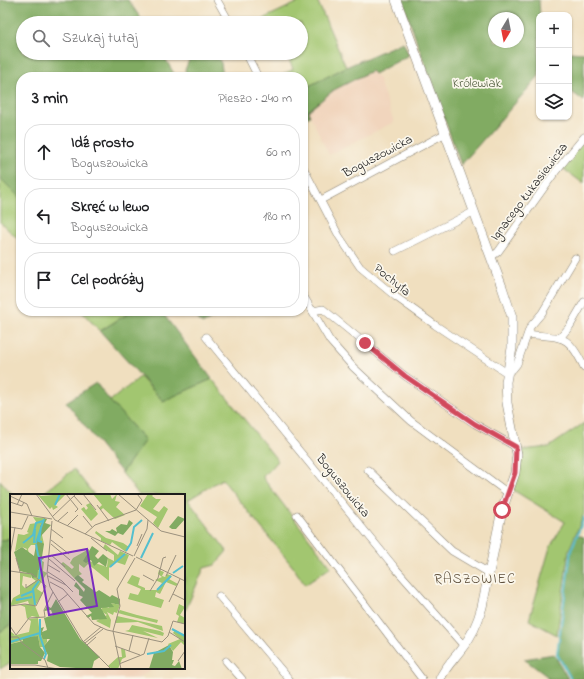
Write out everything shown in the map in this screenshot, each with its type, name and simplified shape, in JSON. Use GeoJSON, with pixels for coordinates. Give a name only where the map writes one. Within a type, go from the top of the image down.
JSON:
{"type":"FeatureCollection","features":[{"type":"Feature","properties":{"kind":"street"},"geometry":{"type":"LineString","coordinates":[[217,0],[226,16]]}},
{"type":"Feature","properties":{"kind":"street"},"geometry":{"type":"LineString","coordinates":[[396,0],[446,133],[473,212],[491,257],[512,317],[512,348],[506,382],[507,403],[516,447],[515,473],[502,510],[479,618],[464,646],[440,679]]}},
{"type":"Feature","properties":{"kind":"street"},"geometry":{"type":"LineString","coordinates":[[250,60],[256,72]]}},
{"type":"Feature","properties":{"kind":"street","name":"Boguszowicka"},"geometry":{"type":"LineString","coordinates":[[321,200],[446,133]]}},
{"type":"Feature","properties":{"kind":"street","name":"Ignacego Łukasiewicza"},"geometry":{"type":"LineString","coordinates":[[491,257],[498,252],[556,171],[584,137]]}},
{"type":"Feature","properties":{"kind":"street","name":"Pochyła"},"geometry":{"type":"LineString","coordinates":[[308,176],[339,236],[360,267],[396,297],[500,370],[507,373]]}},
{"type":"Feature","properties":{"kind":"street"},"geometry":{"type":"LineString","coordinates":[[395,251],[473,212]]}},
{"type":"Feature","properties":{"kind":"street"},"geometry":{"type":"LineString","coordinates":[[507,373],[517,364],[530,327],[542,313],[575,258]]}},
{"type":"Feature","properties":{"kind":"street"},"geometry":{"type":"LineString","coordinates":[[560,338],[570,326],[584,302]]}},
{"type":"Feature","properties":{"kind":"street"},"geometry":{"type":"LineString","coordinates":[[308,303],[330,341],[353,367],[411,421],[508,493]]}},
{"type":"Feature","properties":{"kind":"street"},"geometry":{"type":"LineString","coordinates":[[313,311],[323,309],[405,376],[475,424],[516,447]]}},
{"type":"Feature","properties":{"kind":"street"},"geometry":{"type":"LineString","coordinates":[[528,334],[560,338],[572,346],[584,367]]}},
{"type":"Feature","properties":{"kind":"street","name":"Boguszowicka"},"geometry":{"type":"LineString","coordinates":[[206,337],[396,569],[464,646]]}},
{"type":"Feature","properties":{"kind":"street"},"geometry":{"type":"LineString","coordinates":[[368,470],[452,552],[489,573]]}},
{"type":"Feature","properties":{"kind":"street"},"geometry":{"type":"LineString","coordinates":[[297,515],[422,679]]}},
{"type":"Feature","properties":{"kind":"street"},"geometry":{"type":"LineString","coordinates":[[219,596],[289,679]]}},
{"type":"Feature","properties":{"kind":"street"},"geometry":{"type":"LineString","coordinates":[[226,661],[242,679]]}},
{"type":"Feature","properties":{"kind":"shaded area"},"geometry":{"type":"Polygon","coordinates":[[[371,71],[378,78],[394,122],[329,155],[308,111],[334,90],[371,71]]]}},
{"type":"Feature","properties":{"kind":"shaded area"},"geometry":{"type":"Polygon","coordinates":[[[58,669],[150,670],[137,679],[43,679],[58,669]]]}},
{"type":"Feature","properties":{"kind":"green space"},"geometry":{"type":"Polygon","coordinates":[[[0,0],[128,0],[139,16],[16,16],[16,60],[166,60],[173,72],[16,72],[16,194],[0,178],[0,0]]]}},
{"type":"Feature","properties":{"kind":"green space"},"geometry":{"type":"Polygon","coordinates":[[[303,0],[317,0],[346,67],[308,86],[308,72],[288,72],[293,69],[289,60],[308,60],[308,16],[269,16],[303,0]]]}},
{"type":"Feature","properties":{"kind":"green space","name":"Królewiak"},"geometry":{"type":"Polygon","coordinates":[[[402,0],[539,0],[540,12],[536,12],[536,79],[461,165],[402,0]]]}},
{"type":"Feature","properties":{"kind":"green space"},"geometry":{"type":"Polygon","coordinates":[[[403,42],[409,55],[374,74],[371,71],[334,90],[308,111],[308,86],[346,67],[403,42]]]}},
{"type":"Feature","properties":{"kind":"green space"},"geometry":{"type":"Polygon","coordinates":[[[572,52],[584,53],[584,101],[572,92],[572,52]]]}},
{"type":"Feature","properties":{"kind":"green space"},"geometry":{"type":"Polygon","coordinates":[[[189,60],[219,60],[222,72],[186,72],[189,60]]]}},
{"type":"Feature","properties":{"kind":"green space"},"geometry":{"type":"Polygon","coordinates":[[[584,140],[584,184],[561,167],[584,140]]]}},
{"type":"Feature","properties":{"kind":"green space"},"geometry":{"type":"Polygon","coordinates":[[[0,178],[16,194],[16,237],[0,222],[0,178]]]}},
{"type":"Feature","properties":{"kind":"green space"},"geometry":{"type":"Polygon","coordinates":[[[86,316],[124,316],[100,331],[86,316]]]}},
{"type":"Feature","properties":{"kind":"green space"},"geometry":{"type":"Polygon","coordinates":[[[124,316],[165,316],[212,379],[163,401],[100,331],[124,316]]]}},
{"type":"Feature","properties":{"kind":"green space"},"geometry":{"type":"Polygon","coordinates":[[[196,316],[217,316],[202,324],[196,316]]]}},
{"type":"Feature","properties":{"kind":"green space"},"geometry":{"type":"Polygon","coordinates":[[[140,377],[163,401],[212,379],[278,461],[266,474],[264,474],[263,478],[331,567],[305,585],[293,567],[222,479],[188,500],[227,551],[215,565],[204,568],[185,610],[185,494],[138,494],[122,473],[145,440],[110,401],[140,377]]]}},
{"type":"Feature","properties":{"kind":"green space"},"geometry":{"type":"Polygon","coordinates":[[[96,383],[145,440],[122,473],[66,402],[96,383]]]}},
{"type":"Feature","properties":{"kind":"green space"},"geometry":{"type":"Polygon","coordinates":[[[584,423],[584,514],[569,550],[557,635],[529,620],[550,547],[565,522],[513,490],[521,463],[522,450],[549,447],[584,423]]]}},
{"type":"Feature","properties":{"kind":"green space"},"geometry":{"type":"Polygon","coordinates":[[[74,469],[93,494],[42,494],[74,469]]]}},
{"type":"Feature","properties":{"kind":"green space"},"geometry":{"type":"Polygon","coordinates":[[[0,480],[12,494],[10,494],[10,538],[0,541],[0,480]]]}},
{"type":"Feature","properties":{"kind":"green space"},"geometry":{"type":"Polygon","coordinates":[[[577,535],[584,537],[584,679],[571,679],[557,654],[571,550],[577,535]]]}},
{"type":"Feature","properties":{"kind":"green space"},"geometry":{"type":"Polygon","coordinates":[[[10,538],[10,625],[0,632],[0,541],[10,538]]]}},
{"type":"Feature","properties":{"kind":"green space"},"geometry":{"type":"Polygon","coordinates":[[[10,625],[10,663],[0,669],[0,632],[10,625]]]}},
{"type":"Feature","properties":{"kind":"green space"},"geometry":{"type":"Polygon","coordinates":[[[554,654],[568,679],[547,679],[548,677],[524,659],[554,654]]]}},
{"type":"Feature","properties":{"kind":"waterway"},"geometry":{"type":"LineString","coordinates":[[571,679],[557,654],[571,550],[584,518]]}},
{"type":"Feature","properties":{"kind":"district","name":"RASZOWIEC"},"geometry":{"type":"Point","coordinates":[475,578]}},
{"type":"Feature","properties":{"kind":"route"},"geometry":{"type":"LineString","coordinates":[[365,343],[405,376],[475,424],[516,447],[517,454],[515,473],[502,510]]}}]}
